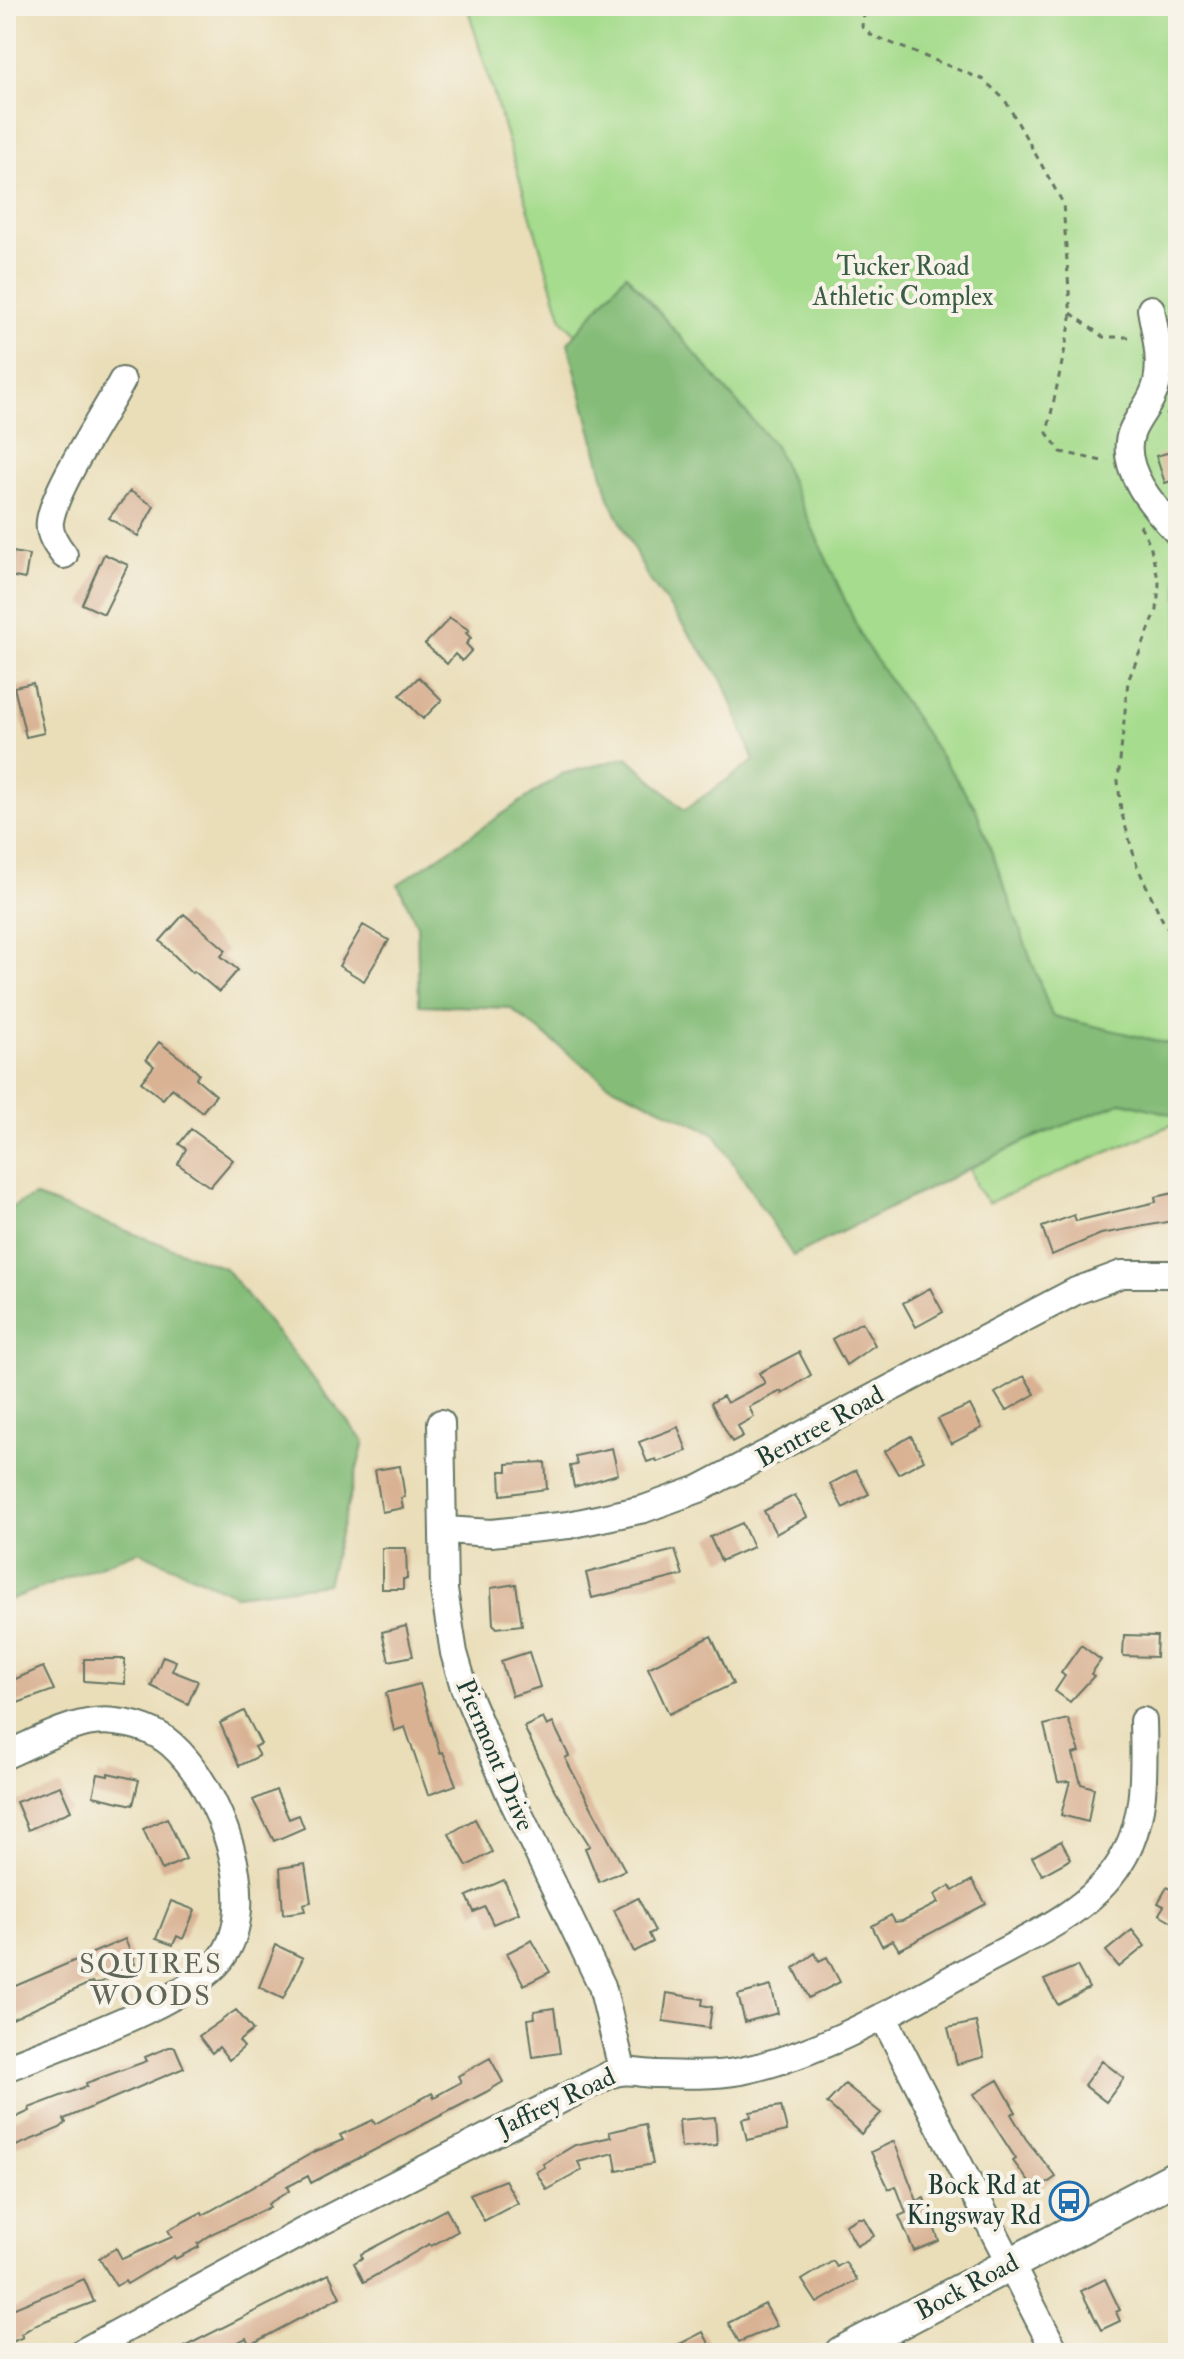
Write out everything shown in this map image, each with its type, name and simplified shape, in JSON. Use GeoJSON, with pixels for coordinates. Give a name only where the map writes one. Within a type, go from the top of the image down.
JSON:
{"type":"FeatureCollection","features":[{"type":"Feature","properties":{"kind":"main road","name":"Bock Road"},"geometry":{"type":"LineString","coordinates":[[841,2353],[1178,2176]]}},
{"type":"Feature","properties":{"kind":"street"},"geometry":{"type":"LineString","coordinates":[[1151,309],[1160,364],[1154,393],[1131,434],[1129,459],[1150,501],[1178,533]]}},
{"type":"Feature","properties":{"kind":"street"},"geometry":{"type":"LineString","coordinates":[[64,555],[53,540],[49,523],[67,479],[122,381]]}},
{"type":"Feature","properties":{"kind":"street","name":"Bentree Road"},"geometry":{"type":"LineString","coordinates":[[446,1530],[491,1533],[569,1525],[674,1499],[741,1470],[1076,1291],[1122,1274],[1178,1274]]}},
{"type":"Feature","properties":{"kind":"street","name":"Piermont Drive"},"geometry":{"type":"LineString","coordinates":[[441,1423],[446,1607],[464,1687],[511,1797],[602,1986],[622,2069]]}},
{"type":"Feature","properties":{"kind":"street","name":"Jaffrey Road"},"geometry":{"type":"LineString","coordinates":[[81,2353],[488,2134],[622,2069],[695,2076],[742,2071],[809,2051],[883,2016],[1044,1928],[1098,1891],[1125,1855],[1138,1820],[1143,1721]]}},
{"type":"Feature","properties":{"kind":"street"},"geometry":{"type":"LineString","coordinates":[[6,1755],[89,1723],[117,1722],[160,1736],[189,1765],[225,1835],[237,1875],[237,1911],[236,1929],[222,1958],[185,1990],[6,2068]]}},
{"type":"Feature","properties":{"kind":"street"},"geometry":{"type":"LineString","coordinates":[[883,2016],[1056,2353]]}},
{"type":"Feature","properties":{"kind":"path"},"geometry":{"type":"LineString","coordinates":[[890,6],[863,16],[862,27],[871,35],[984,80],[1005,100],[1063,203],[1071,313],[1047,433],[1061,452],[1105,460],[1111,468]]}},
{"type":"Feature","properties":{"kind":"path"},"geometry":{"type":"LineString","coordinates":[[1071,313],[1103,337],[1155,337]]}},
{"type":"Feature","properties":{"kind":"path"},"geometry":{"type":"LineString","coordinates":[[1154,393],[1166,407],[1178,452]]}},
{"type":"Feature","properties":{"kind":"path"},"geometry":{"type":"LineString","coordinates":[[1139,523],[1150,544],[1159,583],[1157,610],[1128,681],[1118,781],[1121,811],[1137,866],[1163,921],[1178,942]]}},
{"type":"Feature","properties":{"kind":"green space","name":"Tucker Road Athletic Complex"},"geometry":{"type":"Polygon","coordinates":[[[467,6],[1178,6],[1178,1122],[988,1203],[976,1187],[928,1033],[611,374],[562,319],[467,6]]]}},
{"type":"Feature","properties":{"kind":"green space"},"geometry":{"type":"Polygon","coordinates":[[[626,274],[775,446],[864,642],[975,807],[1052,1016],[1178,1046],[1178,1116],[1123,1102],[1025,1141],[793,1256],[714,1133],[608,1084],[510,1008],[419,1005],[417,925],[398,884],[562,774],[628,757],[684,810],[754,761],[724,682],[647,576],[609,498],[568,343],[626,274]]]}},
{"type":"Feature","properties":{"kind":"green space"},"geometry":{"type":"Polygon","coordinates":[[[34,1196],[225,1268],[364,1442],[327,1584],[235,1595],[139,1551],[6,1601],[6,1210],[34,1196]]]}},
{"type":"Feature","properties":{"kind":"building"},"geometry":{"type":"Polygon","coordinates":[[[1178,450],[1178,479],[1165,483],[1156,456],[1178,450]]]}},
{"type":"Feature","properties":{"kind":"building"},"geometry":{"type":"Polygon","coordinates":[[[130,491],[154,506],[138,536],[109,518],[130,491]]]}},
{"type":"Feature","properties":{"kind":"building"},"geometry":{"type":"Polygon","coordinates":[[[13,552],[29,555],[25,579],[9,576],[13,552]]]}},
{"type":"Feature","properties":{"kind":"building"},"geometry":{"type":"Polygon","coordinates":[[[104,554],[128,565],[104,614],[82,604],[104,554]]]}},
{"type":"Feature","properties":{"kind":"building"},"geometry":{"type":"Polygon","coordinates":[[[450,618],[469,630],[466,633],[471,638],[466,644],[472,650],[462,661],[455,654],[447,664],[425,644],[450,618]]]}},
{"type":"Feature","properties":{"kind":"building"},"geometry":{"type":"Polygon","coordinates":[[[419,677],[442,700],[423,719],[400,695],[419,677]]]}},
{"type":"Feature","properties":{"kind":"building"},"geometry":{"type":"Polygon","coordinates":[[[33,683],[44,733],[26,737],[14,687],[33,683]]]}},
{"type":"Feature","properties":{"kind":"building"},"geometry":{"type":"Polygon","coordinates":[[[184,914],[226,950],[221,956],[238,970],[219,992],[194,971],[192,973],[160,941],[184,914]]]}},
{"type":"Feature","properties":{"kind":"building"},"geometry":{"type":"Polygon","coordinates":[[[363,925],[389,940],[364,981],[339,966],[363,925]]]}},
{"type":"Feature","properties":{"kind":"building"},"geometry":{"type":"Polygon","coordinates":[[[159,1042],[190,1065],[199,1074],[196,1078],[216,1095],[202,1112],[172,1088],[163,1099],[141,1082],[154,1066],[146,1059],[159,1042]]]}},
{"type":"Feature","properties":{"kind":"building"},"geometry":{"type":"Polygon","coordinates":[[[191,1129],[233,1160],[210,1187],[178,1164],[186,1149],[179,1144],[191,1129]]]}},
{"type":"Feature","properties":{"kind":"building"},"geometry":{"type":"Polygon","coordinates":[[[1178,1192],[1178,1220],[1101,1234],[1052,1255],[1042,1227],[1074,1215],[1076,1221],[1156,1202],[1155,1197],[1178,1192]]]}},
{"type":"Feature","properties":{"kind":"building"},"geometry":{"type":"Polygon","coordinates":[[[930,1288],[943,1312],[916,1327],[903,1303],[930,1288]]]}},
{"type":"Feature","properties":{"kind":"building"},"geometry":{"type":"Polygon","coordinates":[[[862,1322],[875,1345],[846,1365],[832,1339],[862,1322]]]}},
{"type":"Feature","properties":{"kind":"building"},"geometry":{"type":"Polygon","coordinates":[[[799,1352],[811,1375],[782,1394],[781,1391],[749,1407],[754,1417],[738,1426],[743,1436],[732,1442],[711,1403],[723,1396],[727,1403],[765,1383],[759,1373],[799,1352]]]}},
{"type":"Feature","properties":{"kind":"building"},"geometry":{"type":"Polygon","coordinates":[[[1024,1376],[1035,1394],[1006,1411],[995,1393],[1024,1376]]]}},
{"type":"Feature","properties":{"kind":"building"},"geometry":{"type":"Polygon","coordinates":[[[970,1405],[982,1428],[951,1444],[938,1419],[970,1405]]]}},
{"type":"Feature","properties":{"kind":"building"},"geometry":{"type":"Polygon","coordinates":[[[678,1427],[687,1451],[657,1462],[656,1459],[647,1462],[639,1442],[678,1427]]]}},
{"type":"Feature","properties":{"kind":"building"},"geometry":{"type":"Polygon","coordinates":[[[911,1436],[924,1460],[898,1474],[885,1451],[911,1436]]]}},
{"type":"Feature","properties":{"kind":"building"},"geometry":{"type":"Polygon","coordinates":[[[612,1448],[618,1474],[574,1487],[570,1466],[577,1465],[575,1456],[612,1448]]]}},
{"type":"Feature","properties":{"kind":"building"},"geometry":{"type":"Polygon","coordinates":[[[545,1462],[547,1489],[501,1495],[500,1471],[507,1471],[507,1464],[545,1462]]]}},
{"type":"Feature","properties":{"kind":"building"},"geometry":{"type":"Polygon","coordinates":[[[400,1466],[405,1497],[401,1498],[403,1508],[382,1512],[375,1470],[400,1466]]]}},
{"type":"Feature","properties":{"kind":"building"},"geometry":{"type":"Polygon","coordinates":[[[856,1470],[869,1494],[843,1508],[830,1484],[856,1470]]]}},
{"type":"Feature","properties":{"kind":"building"},"geometry":{"type":"Polygon","coordinates":[[[795,1495],[807,1517],[776,1534],[764,1511],[795,1495]]]}},
{"type":"Feature","properties":{"kind":"building"},"geometry":{"type":"Polygon","coordinates":[[[742,1523],[753,1547],[721,1561],[710,1537],[742,1523]]]}},
{"type":"Feature","properties":{"kind":"building"},"geometry":{"type":"Polygon","coordinates":[[[382,1548],[406,1548],[407,1579],[403,1579],[403,1589],[382,1589],[382,1548]]]}},
{"type":"Feature","properties":{"kind":"building"},"geometry":{"type":"Polygon","coordinates":[[[675,1550],[683,1575],[592,1598],[586,1573],[675,1550]]]}},
{"type":"Feature","properties":{"kind":"building"},"geometry":{"type":"Polygon","coordinates":[[[516,1584],[522,1625],[497,1628],[493,1624],[491,1588],[516,1584]]]}},
{"type":"Feature","properties":{"kind":"building"},"geometry":{"type":"Polygon","coordinates":[[[406,1626],[413,1656],[389,1661],[382,1632],[406,1626]]]}},
{"type":"Feature","properties":{"kind":"building"},"geometry":{"type":"Polygon","coordinates":[[[1124,1635],[1157,1636],[1156,1657],[1123,1656],[1124,1635]]]}},
{"type":"Feature","properties":{"kind":"building"},"geometry":{"type":"Polygon","coordinates":[[[711,1636],[733,1684],[669,1714],[648,1668],[711,1636]]]}},
{"type":"Feature","properties":{"kind":"building"},"geometry":{"type":"Polygon","coordinates":[[[1081,1645],[1101,1660],[1091,1674],[1094,1676],[1070,1702],[1055,1691],[1065,1676],[1061,1673],[1081,1645]]]}},
{"type":"Feature","properties":{"kind":"building"},"geometry":{"type":"Polygon","coordinates":[[[529,1652],[540,1687],[512,1696],[501,1661],[529,1652]]]}},
{"type":"Feature","properties":{"kind":"building"},"geometry":{"type":"Polygon","coordinates":[[[163,1656],[176,1661],[172,1671],[198,1681],[188,1704],[151,1686],[163,1656]]]}},
{"type":"Feature","properties":{"kind":"building"},"geometry":{"type":"Polygon","coordinates":[[[84,1659],[125,1659],[125,1684],[84,1681],[84,1659]]]}},
{"type":"Feature","properties":{"kind":"building"},"geometry":{"type":"Polygon","coordinates":[[[43,1667],[54,1690],[6,1707],[6,1683],[43,1667]]]}},
{"type":"Feature","properties":{"kind":"building"},"geometry":{"type":"Polygon","coordinates":[[[420,1684],[440,1753],[443,1752],[456,1785],[428,1795],[405,1727],[394,1731],[386,1693],[420,1684]]]}},
{"type":"Feature","properties":{"kind":"building"},"geometry":{"type":"Polygon","coordinates":[[[244,1711],[261,1744],[254,1747],[259,1756],[239,1766],[220,1723],[244,1711]]]}},
{"type":"Feature","properties":{"kind":"building"},"geometry":{"type":"Polygon","coordinates":[[[543,1718],[547,1726],[553,1723],[569,1756],[565,1758],[625,1870],[599,1882],[585,1848],[590,1846],[555,1791],[524,1727],[543,1718]]]}},
{"type":"Feature","properties":{"kind":"building"},"geometry":{"type":"Polygon","coordinates":[[[1068,1719],[1080,1752],[1073,1754],[1081,1784],[1094,1788],[1088,1822],[1061,1815],[1070,1781],[1058,1782],[1044,1725],[1068,1719]]]}},
{"type":"Feature","properties":{"kind":"building"},"geometry":{"type":"Polygon","coordinates":[[[108,1773],[139,1780],[133,1805],[93,1796],[98,1774],[108,1776],[108,1773]]]}},
{"type":"Feature","properties":{"kind":"building"},"geometry":{"type":"Polygon","coordinates":[[[60,1786],[71,1811],[28,1830],[16,1802],[60,1786]]]}},
{"type":"Feature","properties":{"kind":"building"},"geometry":{"type":"Polygon","coordinates":[[[276,1790],[289,1819],[299,1815],[304,1828],[274,1841],[253,1800],[276,1790]]]}},
{"type":"Feature","properties":{"kind":"building"},"geometry":{"type":"Polygon","coordinates":[[[167,1818],[186,1859],[162,1870],[143,1829],[167,1818]]]}},
{"type":"Feature","properties":{"kind":"building"},"geometry":{"type":"Polygon","coordinates":[[[475,1819],[492,1852],[467,1866],[449,1834],[475,1819]]]}},
{"type":"Feature","properties":{"kind":"building"},"geometry":{"type":"Polygon","coordinates":[[[1061,1841],[1071,1859],[1042,1875],[1032,1857],[1061,1841]]]}},
{"type":"Feature","properties":{"kind":"building"},"geometry":{"type":"Polygon","coordinates":[[[305,1864],[311,1902],[303,1904],[305,1911],[283,1914],[280,1868],[305,1864]]]}},
{"type":"Feature","properties":{"kind":"building"},"geometry":{"type":"Polygon","coordinates":[[[504,1880],[519,1913],[493,1924],[485,1907],[474,1912],[467,1896],[504,1880]]]}},
{"type":"Feature","properties":{"kind":"building"},"geometry":{"type":"Polygon","coordinates":[[[972,1880],[986,1904],[899,1950],[893,1940],[882,1946],[872,1926],[891,1915],[895,1922],[902,1921],[938,1903],[934,1895],[950,1886],[953,1891],[972,1880]]]}},
{"type":"Feature","properties":{"kind":"building"},"geometry":{"type":"Polygon","coordinates":[[[1178,1881],[1178,1925],[1159,1914],[1164,1906],[1158,1903],[1167,1887],[1173,1890],[1178,1881]]]}},
{"type":"Feature","properties":{"kind":"building"},"geometry":{"type":"Polygon","coordinates":[[[638,1898],[655,1931],[649,1934],[653,1942],[634,1952],[614,1910],[638,1898]]]}},
{"type":"Feature","properties":{"kind":"building"},"geometry":{"type":"Polygon","coordinates":[[[171,1901],[195,1910],[183,1939],[177,1936],[173,1945],[156,1939],[171,1901]]]}},
{"type":"Feature","properties":{"kind":"building"},"geometry":{"type":"Polygon","coordinates":[[[1132,1930],[1145,1946],[1119,1967],[1106,1951],[1132,1930]]]}},
{"type":"Feature","properties":{"kind":"building"},"geometry":{"type":"Polygon","coordinates":[[[125,1939],[135,1964],[119,1970],[120,1974],[94,1985],[92,1982],[6,2022],[6,1990],[125,1939]]]}},
{"type":"Feature","properties":{"kind":"building"},"geometry":{"type":"Polygon","coordinates":[[[532,1940],[550,1972],[524,1985],[507,1953],[532,1940]]]}},
{"type":"Feature","properties":{"kind":"building"},"geometry":{"type":"Polygon","coordinates":[[[276,1945],[303,1958],[283,1999],[259,1987],[276,1945]]]}},
{"type":"Feature","properties":{"kind":"building"},"geometry":{"type":"Polygon","coordinates":[[[815,1953],[819,1961],[827,1957],[840,1982],[809,1998],[794,1968],[815,1953]]]}},
{"type":"Feature","properties":{"kind":"building"},"geometry":{"type":"Polygon","coordinates":[[[1077,1966],[1089,1988],[1058,2005],[1044,1980],[1077,1966]]]}},
{"type":"Feature","properties":{"kind":"building"},"geometry":{"type":"Polygon","coordinates":[[[771,1986],[778,2013],[745,2022],[738,1995],[771,1986]]]}},
{"type":"Feature","properties":{"kind":"building"},"geometry":{"type":"Polygon","coordinates":[[[667,1993],[703,1999],[702,2005],[712,2007],[709,2028],[663,2021],[667,1993]]]}},
{"type":"Feature","properties":{"kind":"building"},"geometry":{"type":"Polygon","coordinates":[[[554,2008],[560,2053],[533,2057],[528,2019],[535,2018],[534,2011],[554,2008]]]}},
{"type":"Feature","properties":{"kind":"building"},"geometry":{"type":"Polygon","coordinates":[[[236,2010],[253,2030],[239,2041],[244,2047],[229,2060],[219,2047],[212,2053],[199,2036],[236,2010]]]}},
{"type":"Feature","properties":{"kind":"building"},"geometry":{"type":"Polygon","coordinates":[[[976,2022],[984,2057],[957,2064],[948,2028],[976,2022]]]}},
{"type":"Feature","properties":{"kind":"building"},"geometry":{"type":"Polygon","coordinates":[[[175,2047],[184,2068],[64,2119],[66,2123],[60,2128],[6,2150],[6,2122],[30,2111],[29,2108],[87,2086],[86,2083],[147,2061],[145,2057],[175,2047]]]}},
{"type":"Feature","properties":{"kind":"building"},"geometry":{"type":"Polygon","coordinates":[[[490,2058],[503,2082],[311,2183],[308,2176],[287,2187],[289,2191],[268,2204],[270,2207],[213,2233],[198,2244],[199,2247],[175,2259],[174,2256],[127,2284],[125,2281],[116,2286],[99,2258],[116,2248],[122,2259],[172,2237],[168,2230],[202,2212],[203,2215],[314,2152],[343,2140],[340,2135],[373,2120],[375,2124],[432,2093],[434,2097],[461,2082],[458,2076],[490,2058]]]}},
{"type":"Feature","properties":{"kind":"building"},"geometry":{"type":"Polygon","coordinates":[[[1102,2061],[1124,2078],[1106,2102],[1084,2085],[1102,2061]]]}},
{"type":"Feature","properties":{"kind":"building"},"geometry":{"type":"Polygon","coordinates":[[[998,2080],[1016,2112],[1011,2114],[1056,2177],[1036,2191],[1013,2161],[1016,2159],[974,2094],[998,2080]]]}},
{"type":"Feature","properties":{"kind":"building"},"geometry":{"type":"Polygon","coordinates":[[[845,2084],[881,2113],[861,2134],[827,2103],[845,2084]]]}},
{"type":"Feature","properties":{"kind":"building"},"geometry":{"type":"Polygon","coordinates":[[[781,2106],[787,2131],[747,2140],[742,2119],[751,2117],[750,2112],[781,2106]]]}},
{"type":"Feature","properties":{"kind":"building"},"geometry":{"type":"Polygon","coordinates":[[[715,2117],[717,2145],[681,2148],[679,2120],[715,2117]]]}},
{"type":"Feature","properties":{"kind":"building"},"geometry":{"type":"Polygon","coordinates":[[[645,2124],[653,2164],[617,2171],[614,2153],[578,2162],[582,2170],[547,2190],[536,2172],[545,2167],[543,2164],[575,2145],[611,2137],[609,2132],[645,2124]]]}},
{"type":"Feature","properties":{"kind":"building"},"geometry":{"type":"Polygon","coordinates":[[[894,2141],[917,2201],[924,2198],[939,2241],[914,2251],[899,2216],[906,2213],[896,2186],[889,2189],[871,2152],[894,2141]]]}},
{"type":"Feature","properties":{"kind":"building"},"geometry":{"type":"Polygon","coordinates":[[[505,2180],[518,2203],[484,2221],[470,2194],[505,2180]]]}},
{"type":"Feature","properties":{"kind":"building"},"geometry":{"type":"Polygon","coordinates":[[[446,2209],[458,2231],[431,2246],[429,2244],[364,2282],[354,2263],[362,2258],[361,2254],[446,2209]]]}},
{"type":"Feature","properties":{"kind":"building"},"geometry":{"type":"Polygon","coordinates":[[[864,2218],[874,2236],[857,2246],[845,2225],[864,2218]]]}},
{"type":"Feature","properties":{"kind":"building"},"geometry":{"type":"Polygon","coordinates":[[[833,2261],[837,2267],[845,2262],[857,2280],[817,2303],[802,2280],[833,2261]]]}},
{"type":"Feature","properties":{"kind":"building"},"geometry":{"type":"Polygon","coordinates":[[[329,2274],[340,2297],[250,2345],[246,2338],[217,2353],[172,2353],[329,2274]]]}},
{"type":"Feature","properties":{"kind":"building"},"geometry":{"type":"Polygon","coordinates":[[[84,2279],[94,2302],[37,2324],[21,2334],[23,2337],[6,2345],[6,2302],[10,2310],[84,2279]]]}},
{"type":"Feature","properties":{"kind":"building"},"geometry":{"type":"Polygon","coordinates":[[[1105,2279],[1120,2310],[1116,2312],[1120,2321],[1101,2330],[1081,2291],[1105,2279]]]}},
{"type":"Feature","properties":{"kind":"building"},"geometry":{"type":"Polygon","coordinates":[[[765,2304],[777,2326],[739,2342],[728,2323],[765,2304]]]}},
{"type":"Feature","properties":{"kind":"building"},"geometry":{"type":"Polygon","coordinates":[[[703,2332],[714,2353],[662,2353],[703,2332]]]}},
{"type":"Feature","properties":{"kind":"place","name":"Bock Rd at Kingsway Rd"},"geometry":{"type":"Point","coordinates":[1069,2201]}},
{"type":"Feature","properties":{"kind":"district","name":"SQUIRES WOODS"},"geometry":{"type":"Point","coordinates":[151,1980]}}]}
